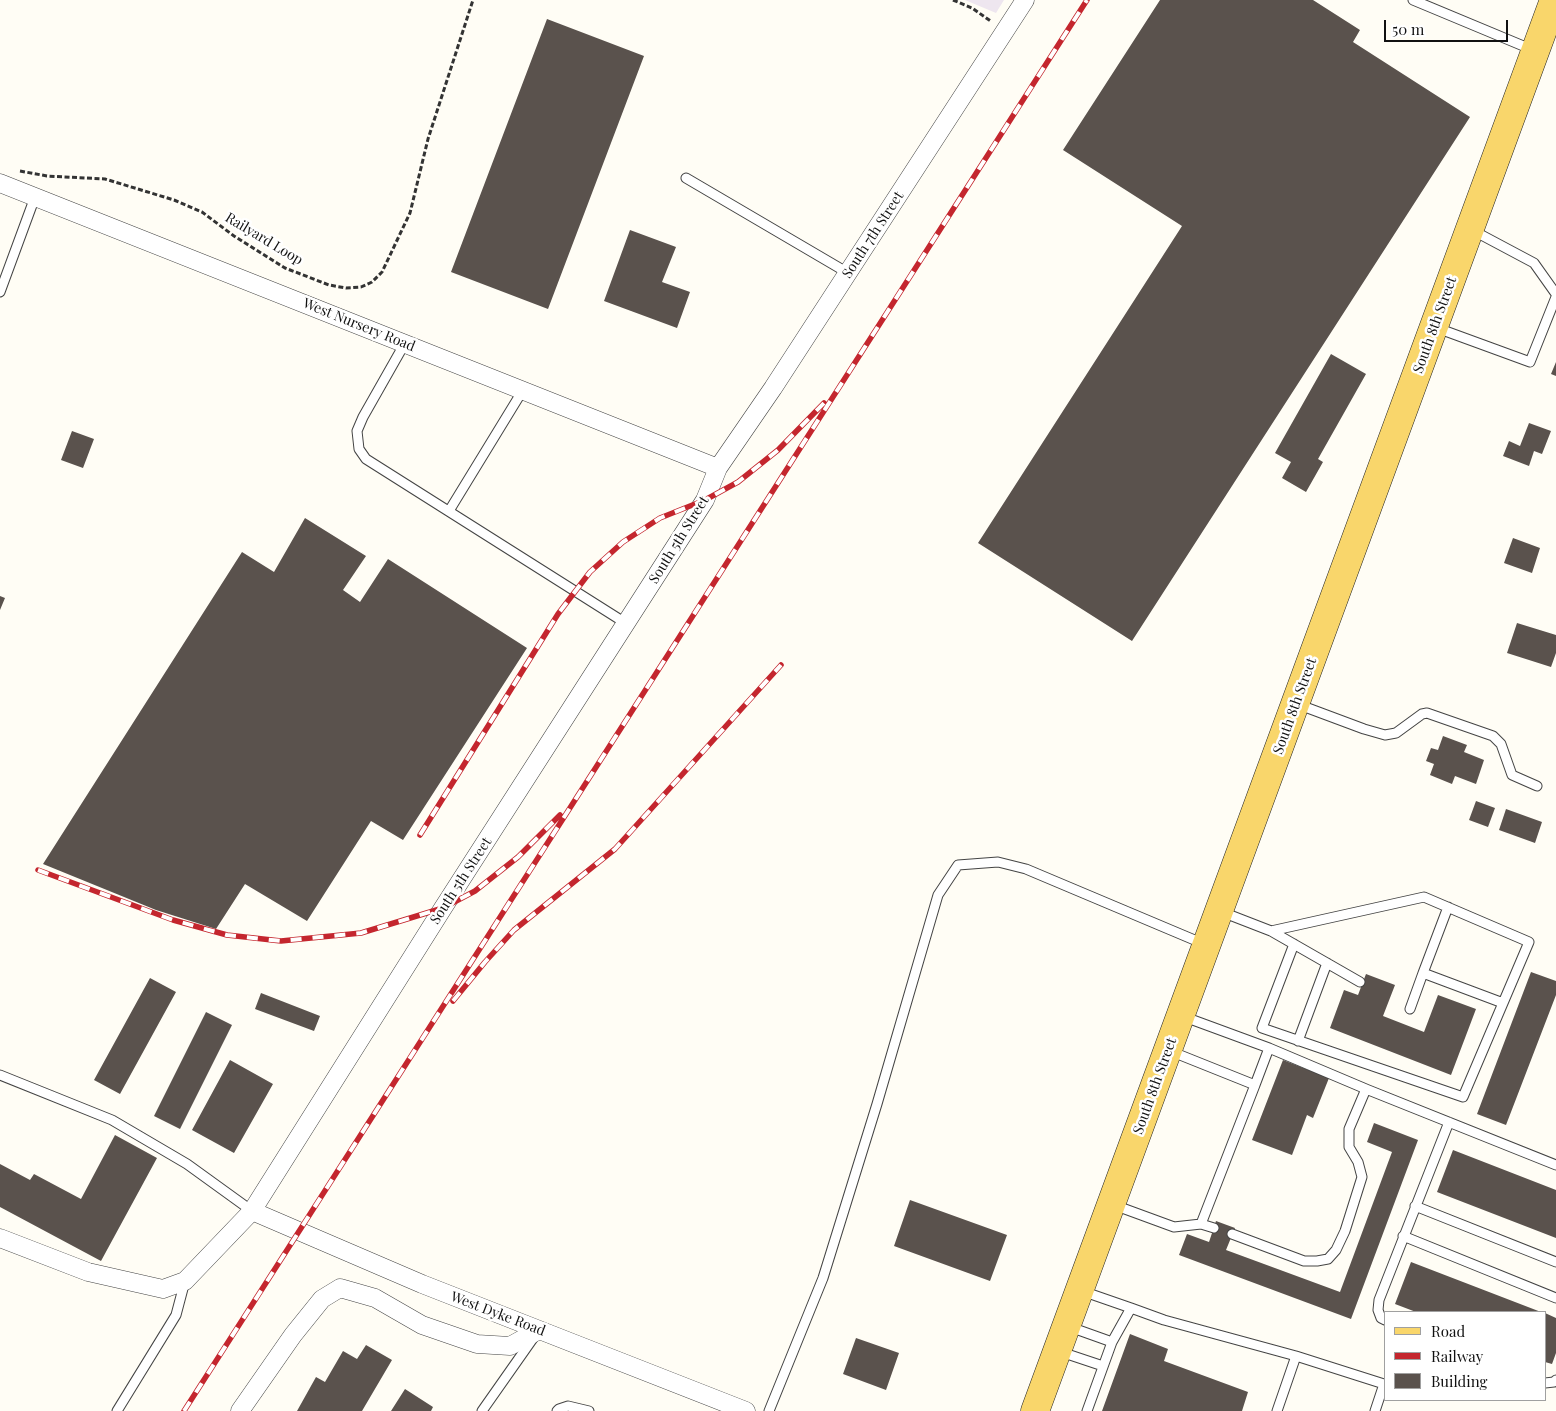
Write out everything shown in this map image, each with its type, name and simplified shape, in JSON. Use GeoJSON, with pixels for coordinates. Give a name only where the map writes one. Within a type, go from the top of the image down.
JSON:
{"type":"FeatureCollection","features":[{"type":"Feature","properties":{"kind":"main road","name":"South 8th Street"},"geometry":{"type":"LineString","coordinates":[[1035,1411],[1554,0]]}},
{"type":"Feature","properties":{"kind":"street","name":"South 7th Street"},"geometry":{"type":"LineString","coordinates":[[718,468],[773,388],[1025,0]]}},
{"type":"Feature","properties":{"kind":"street","name":"West Nursery Road"},"geometry":{"type":"LineString","coordinates":[[0,183],[718,468]]}},
{"type":"Feature","properties":{"kind":"street","name":"South 5th Street"},"geometry":{"type":"LineString","coordinates":[[185,1281],[252,1211],[443,908],[705,500],[718,468]]}},
{"type":"Feature","properties":{"kind":"street","name":"West Dyke Road"},"geometry":{"type":"LineString","coordinates":[[252,1211],[422,1284],[539,1330],[722,1407],[746,1411]]}},
{"type":"Feature","properties":{"kind":"street"},"geometry":{"type":"LineString","coordinates":[[0,1238],[88,1272],[163,1289],[185,1281]]}},
{"type":"Feature","properties":{"kind":"street"},"geometry":{"type":"LineString","coordinates":[[240,1411],[322,1299],[340,1288],[375,1298],[422,1325],[477,1344],[510,1346],[539,1330]]}},
{"type":"Feature","properties":{"kind":"lane"},"geometry":{"type":"LineString","coordinates":[[1412,0],[1535,51]]}},
{"type":"Feature","properties":{"kind":"lane"},"geometry":{"type":"LineString","coordinates":[[686,178],[848,273]]}},
{"type":"Feature","properties":{"kind":"lane"},"geometry":{"type":"LineString","coordinates":[[0,292],[36,197]]}},
{"type":"Feature","properties":{"kind":"lane"},"geometry":{"type":"LineString","coordinates":[[1434,327],[1530,362],[1556,295],[1534,264],[1470,229]]}},
{"type":"Feature","properties":{"kind":"lane"},"geometry":{"type":"LineString","coordinates":[[405,343],[363,417],[357,432],[359,450],[366,459],[627,624]]}},
{"type":"Feature","properties":{"kind":"lane"},"geometry":{"type":"LineString","coordinates":[[449,511],[524,390]]}},
{"type":"Feature","properties":{"kind":"lane"},"geometry":{"type":"LineString","coordinates":[[1296,704],[1364,729],[1385,734],[1396,733],[1422,714],[1427,714],[1492,736],[1501,744],[1512,775],[1537,786]]}},
{"type":"Feature","properties":{"kind":"lane"},"geometry":{"type":"LineString","coordinates":[[769,1411],[823,1278],[880,1094],[938,895],[958,865],[998,862],[1026,869],[1207,945]]}},
{"type":"Feature","properties":{"kind":"lane"},"geometry":{"type":"LineString","coordinates":[[1272,931],[1424,897],[1529,942],[1463,1097],[1262,1028],[1294,944]]}},
{"type":"Feature","properties":{"kind":"lane"},"geometry":{"type":"LineString","coordinates":[[1410,1009],[1448,907]]}},
{"type":"Feature","properties":{"kind":"lane"},"geometry":{"type":"LineString","coordinates":[[1219,911],[1272,931],[1360,982]]}},
{"type":"Feature","properties":{"kind":"lane"},"geometry":{"type":"LineString","coordinates":[[1298,1041],[1328,963]]}},
{"type":"Feature","properties":{"kind":"lane"},"geometry":{"type":"LineString","coordinates":[[1423,973],[1503,1003]]}},
{"type":"Feature","properties":{"kind":"lane"},"geometry":{"type":"LineString","coordinates":[[1181,1016],[1269,1048],[1556,1165]]}},
{"type":"Feature","properties":{"kind":"lane"},"geometry":{"type":"LineString","coordinates":[[1201,1224],[1269,1048]]}},
{"type":"Feature","properties":{"kind":"lane"},"geometry":{"type":"LineString","coordinates":[[1168,1050],[1255,1085]]}},
{"type":"Feature","properties":{"kind":"lane"},"geometry":{"type":"LineString","coordinates":[[0,1075],[112,1120],[187,1164],[252,1211]]}},
{"type":"Feature","properties":{"kind":"lane"},"geometry":{"type":"LineString","coordinates":[[1232,1234],[1304,1260],[1317,1261],[1328,1259],[1336,1250],[1345,1231],[1362,1177],[1358,1162],[1349,1147],[1349,1129],[1366,1089]]}},
{"type":"Feature","properties":{"kind":"lane"},"geometry":{"type":"LineString","coordinates":[[1384,1320],[1381,1318],[1378,1310],[1378,1300],[1448,1122]]}},
{"type":"Feature","properties":{"kind":"lane"},"geometry":{"type":"LineString","coordinates":[[1111,1204],[1174,1228],[1201,1224],[1214,1228]]}},
{"type":"Feature","properties":{"kind":"lane"},"geometry":{"type":"LineString","coordinates":[[1415,1206],[1556,1262]]}},
{"type":"Feature","properties":{"kind":"lane"},"geometry":{"type":"LineString","coordinates":[[1403,1236],[1556,1298]]}},
{"type":"Feature","properties":{"kind":"lane"},"geometry":{"type":"LineString","coordinates":[[117,1411],[176,1315],[185,1281]]}},
{"type":"Feature","properties":{"kind":"lane"},"geometry":{"type":"LineString","coordinates":[[1080,1290],[1164,1320],[1296,1356],[1384,1384],[1375,1411]]}},
{"type":"Feature","properties":{"kind":"lane"},"geometry":{"type":"LineString","coordinates":[[1087,1411],[1112,1342],[1131,1308]]}},
{"type":"Feature","properties":{"kind":"lane"},"geometry":{"type":"LineString","coordinates":[[482,1411],[539,1330]]}},
{"type":"Feature","properties":{"kind":"lane"},"geometry":{"type":"LineString","coordinates":[[1062,1338],[1112,1342]]}},
{"type":"Feature","properties":{"kind":"lane"},"geometry":{"type":"LineString","coordinates":[[1062,1338],[1103,1366]]}},
{"type":"Feature","properties":{"kind":"lane"},"geometry":{"type":"LineString","coordinates":[[1277,1411],[1296,1356]]}},
{"type":"Feature","properties":{"kind":"lane"},"geometry":{"type":"LineString","coordinates":[[557,1411],[559,1408],[568,1406],[588,1411]]}},
{"type":"Feature","properties":{"kind":"path","name":"Railyard Loop"},"geometry":{"type":"LineString","coordinates":[[19,171],[47,176],[104,179],[174,200],[202,212],[234,236],[285,268],[329,285],[346,288],[361,287],[372,282],[382,272],[410,213],[428,139],[473,0]]}},
{"type":"Feature","properties":{"kind":"path"},"geometry":{"type":"LineString","coordinates":[[953,0],[972,8],[1004,32]]}},
{"type":"Feature","properties":{"kind":"shaded area"},"geometry":{"type":"Polygon","coordinates":[[[965,0],[1004,0],[996,13],[965,0]]]}},
{"type":"Feature","properties":{"kind":"building"},"geometry":{"type":"Polygon","coordinates":[[[1160,0],[1313,0],[1360,30],[1353,42],[1470,117],[1132,641],[978,543],[1182,226],[1063,150],[1160,0]]]}},
{"type":"Feature","properties":{"kind":"building"},"geometry":{"type":"Polygon","coordinates":[[[547,19],[644,56],[548,309],[451,272],[547,19]]]}},
{"type":"Feature","properties":{"kind":"building"},"geometry":{"type":"Polygon","coordinates":[[[630,230],[676,247],[662,282],[690,292],[677,328],[604,301],[630,230]]]}},
{"type":"Feature","properties":{"kind":"building"},"geometry":{"type":"Polygon","coordinates":[[[1331,354],[1366,374],[1318,459],[1323,462],[1306,492],[1282,478],[1291,462],[1275,453],[1331,354]]]}},
{"type":"Feature","properties":{"kind":"building"},"geometry":{"type":"Polygon","coordinates":[[[1556,362],[1556,376],[1551,374],[1556,362]]]}},
{"type":"Feature","properties":{"kind":"building"},"geometry":{"type":"Polygon","coordinates":[[[1529,423],[1551,431],[1542,454],[1534,451],[1529,466],[1503,456],[1509,441],[1520,446],[1529,423]]]}},
{"type":"Feature","properties":{"kind":"building"},"geometry":{"type":"Polygon","coordinates":[[[72,431],[94,439],[83,468],[61,460],[72,431]]]}},
{"type":"Feature","properties":{"kind":"building"},"geometry":{"type":"Polygon","coordinates":[[[305,518],[366,556],[343,590],[360,602],[388,559],[527,648],[403,840],[371,821],[307,921],[245,884],[216,929],[156,910],[43,864],[242,552],[274,572],[305,518]]]}},
{"type":"Feature","properties":{"kind":"building"},"geometry":{"type":"Polygon","coordinates":[[[1513,538],[1540,548],[1532,573],[1504,563],[1513,538]]]}},
{"type":"Feature","properties":{"kind":"building"},"geometry":{"type":"Polygon","coordinates":[[[0,596],[5,598],[0,610],[0,596]]]}},
{"type":"Feature","properties":{"kind":"building"},"geometry":{"type":"Polygon","coordinates":[[[1517,623],[1556,635],[1556,653],[1551,667],[1507,653],[1517,623]]]}},
{"type":"Feature","properties":{"kind":"building"},"geometry":{"type":"Polygon","coordinates":[[[1443,736],[1467,745],[1464,752],[1484,760],[1476,784],[1455,776],[1452,784],[1430,775],[1434,764],[1426,761],[1431,748],[1438,750],[1443,736]]]}},
{"type":"Feature","properties":{"kind":"building"},"geometry":{"type":"Polygon","coordinates":[[[1476,801],[1495,808],[1488,827],[1469,820],[1476,801]]]}},
{"type":"Feature","properties":{"kind":"building"},"geometry":{"type":"Polygon","coordinates":[[[1506,809],[1542,822],[1535,843],[1499,830],[1506,809]]]}},
{"type":"Feature","properties":{"kind":"building"},"geometry":{"type":"Polygon","coordinates":[[[1531,972],[1556,981],[1556,995],[1506,1125],[1477,1114],[1531,972]]]}},
{"type":"Feature","properties":{"kind":"building"},"geometry":{"type":"Polygon","coordinates":[[[1366,974],[1395,985],[1383,1016],[1424,1032],[1438,995],[1476,1009],[1451,1075],[1330,1028],[1344,990],[1358,995],[1366,974]]]}},
{"type":"Feature","properties":{"kind":"building"},"geometry":{"type":"Polygon","coordinates":[[[150,978],[176,992],[120,1094],[94,1080],[150,978]]]}},
{"type":"Feature","properties":{"kind":"building"},"geometry":{"type":"Polygon","coordinates":[[[261,993],[320,1016],[314,1031],[255,1009],[261,993]]]}},
{"type":"Feature","properties":{"kind":"building"},"geometry":{"type":"Polygon","coordinates":[[[206,1012],[232,1025],[180,1129],[154,1116],[206,1012]]]}},
{"type":"Feature","properties":{"kind":"building"},"geometry":{"type":"Polygon","coordinates":[[[230,1060],[273,1084],[234,1153],[192,1130],[230,1060]]]}},
{"type":"Feature","properties":{"kind":"building"},"geometry":{"type":"Polygon","coordinates":[[[1283,1060],[1329,1078],[1313,1118],[1307,1115],[1292,1155],[1252,1140],[1283,1060]]]}},
{"type":"Feature","properties":{"kind":"building"},"geometry":{"type":"Polygon","coordinates":[[[1374,1123],[1418,1140],[1351,1319],[1179,1255],[1187,1234],[1209,1242],[1216,1221],[1235,1228],[1226,1250],[1340,1292],[1392,1152],[1367,1142],[1374,1123]]]}},
{"type":"Feature","properties":{"kind":"building"},"geometry":{"type":"Polygon","coordinates":[[[115,1135],[157,1158],[101,1261],[0,1207],[0,1164],[30,1180],[34,1174],[81,1199],[115,1135]]]}},
{"type":"Feature","properties":{"kind":"building"},"geometry":{"type":"Polygon","coordinates":[[[1453,1150],[1556,1190],[1556,1238],[1437,1192],[1453,1150]]]}},
{"type":"Feature","properties":{"kind":"building"},"geometry":{"type":"Polygon","coordinates":[[[910,1200],[1007,1235],[990,1281],[894,1246],[910,1200]]]}},
{"type":"Feature","properties":{"kind":"building"},"geometry":{"type":"Polygon","coordinates":[[[1411,1262],[1538,1311],[1413,1311],[1395,1304],[1411,1262]]]}},
{"type":"Feature","properties":{"kind":"building"},"geometry":{"type":"Polygon","coordinates":[[[1546,1313],[1556,1318],[1556,1353],[1552,1364],[1546,1362],[1546,1313]]]}},
{"type":"Feature","properties":{"kind":"building"},"geometry":{"type":"Polygon","coordinates":[[[1130,1334],[1168,1349],[1164,1361],[1248,1392],[1242,1411],[1102,1411],[1130,1334]]]}},
{"type":"Feature","properties":{"kind":"building"},"geometry":{"type":"Polygon","coordinates":[[[856,1338],[899,1353],[886,1390],[843,1374],[856,1338]]]}},
{"type":"Feature","properties":{"kind":"building"},"geometry":{"type":"Polygon","coordinates":[[[366,1345],[392,1360],[362,1411],[297,1411],[316,1377],[325,1382],[343,1351],[357,1359],[366,1345]]]}},
{"type":"Feature","properties":{"kind":"building"},"geometry":{"type":"Polygon","coordinates":[[[405,1389],[433,1407],[431,1411],[391,1411],[405,1389]]]}},
{"type":"Feature","properties":{"kind":"railway"},"geometry":{"type":"LineString","coordinates":[[184,1411],[1087,0]]}},
{"type":"Feature","properties":{"kind":"railway"},"geometry":{"type":"LineString","coordinates":[[420,835],[558,614],[590,572],[623,542],[660,518],[705,500],[738,482],[778,450],[824,403]]}},
{"type":"Feature","properties":{"kind":"railway"},"geometry":{"type":"LineString","coordinates":[[453,1001],[514,930],[615,849],[781,665]]}},
{"type":"Feature","properties":{"kind":"railway"},"geometry":{"type":"LineString","coordinates":[[38,870],[173,920],[227,935],[281,941],[361,933],[443,908],[475,891],[518,857],[560,815]]}}]}
